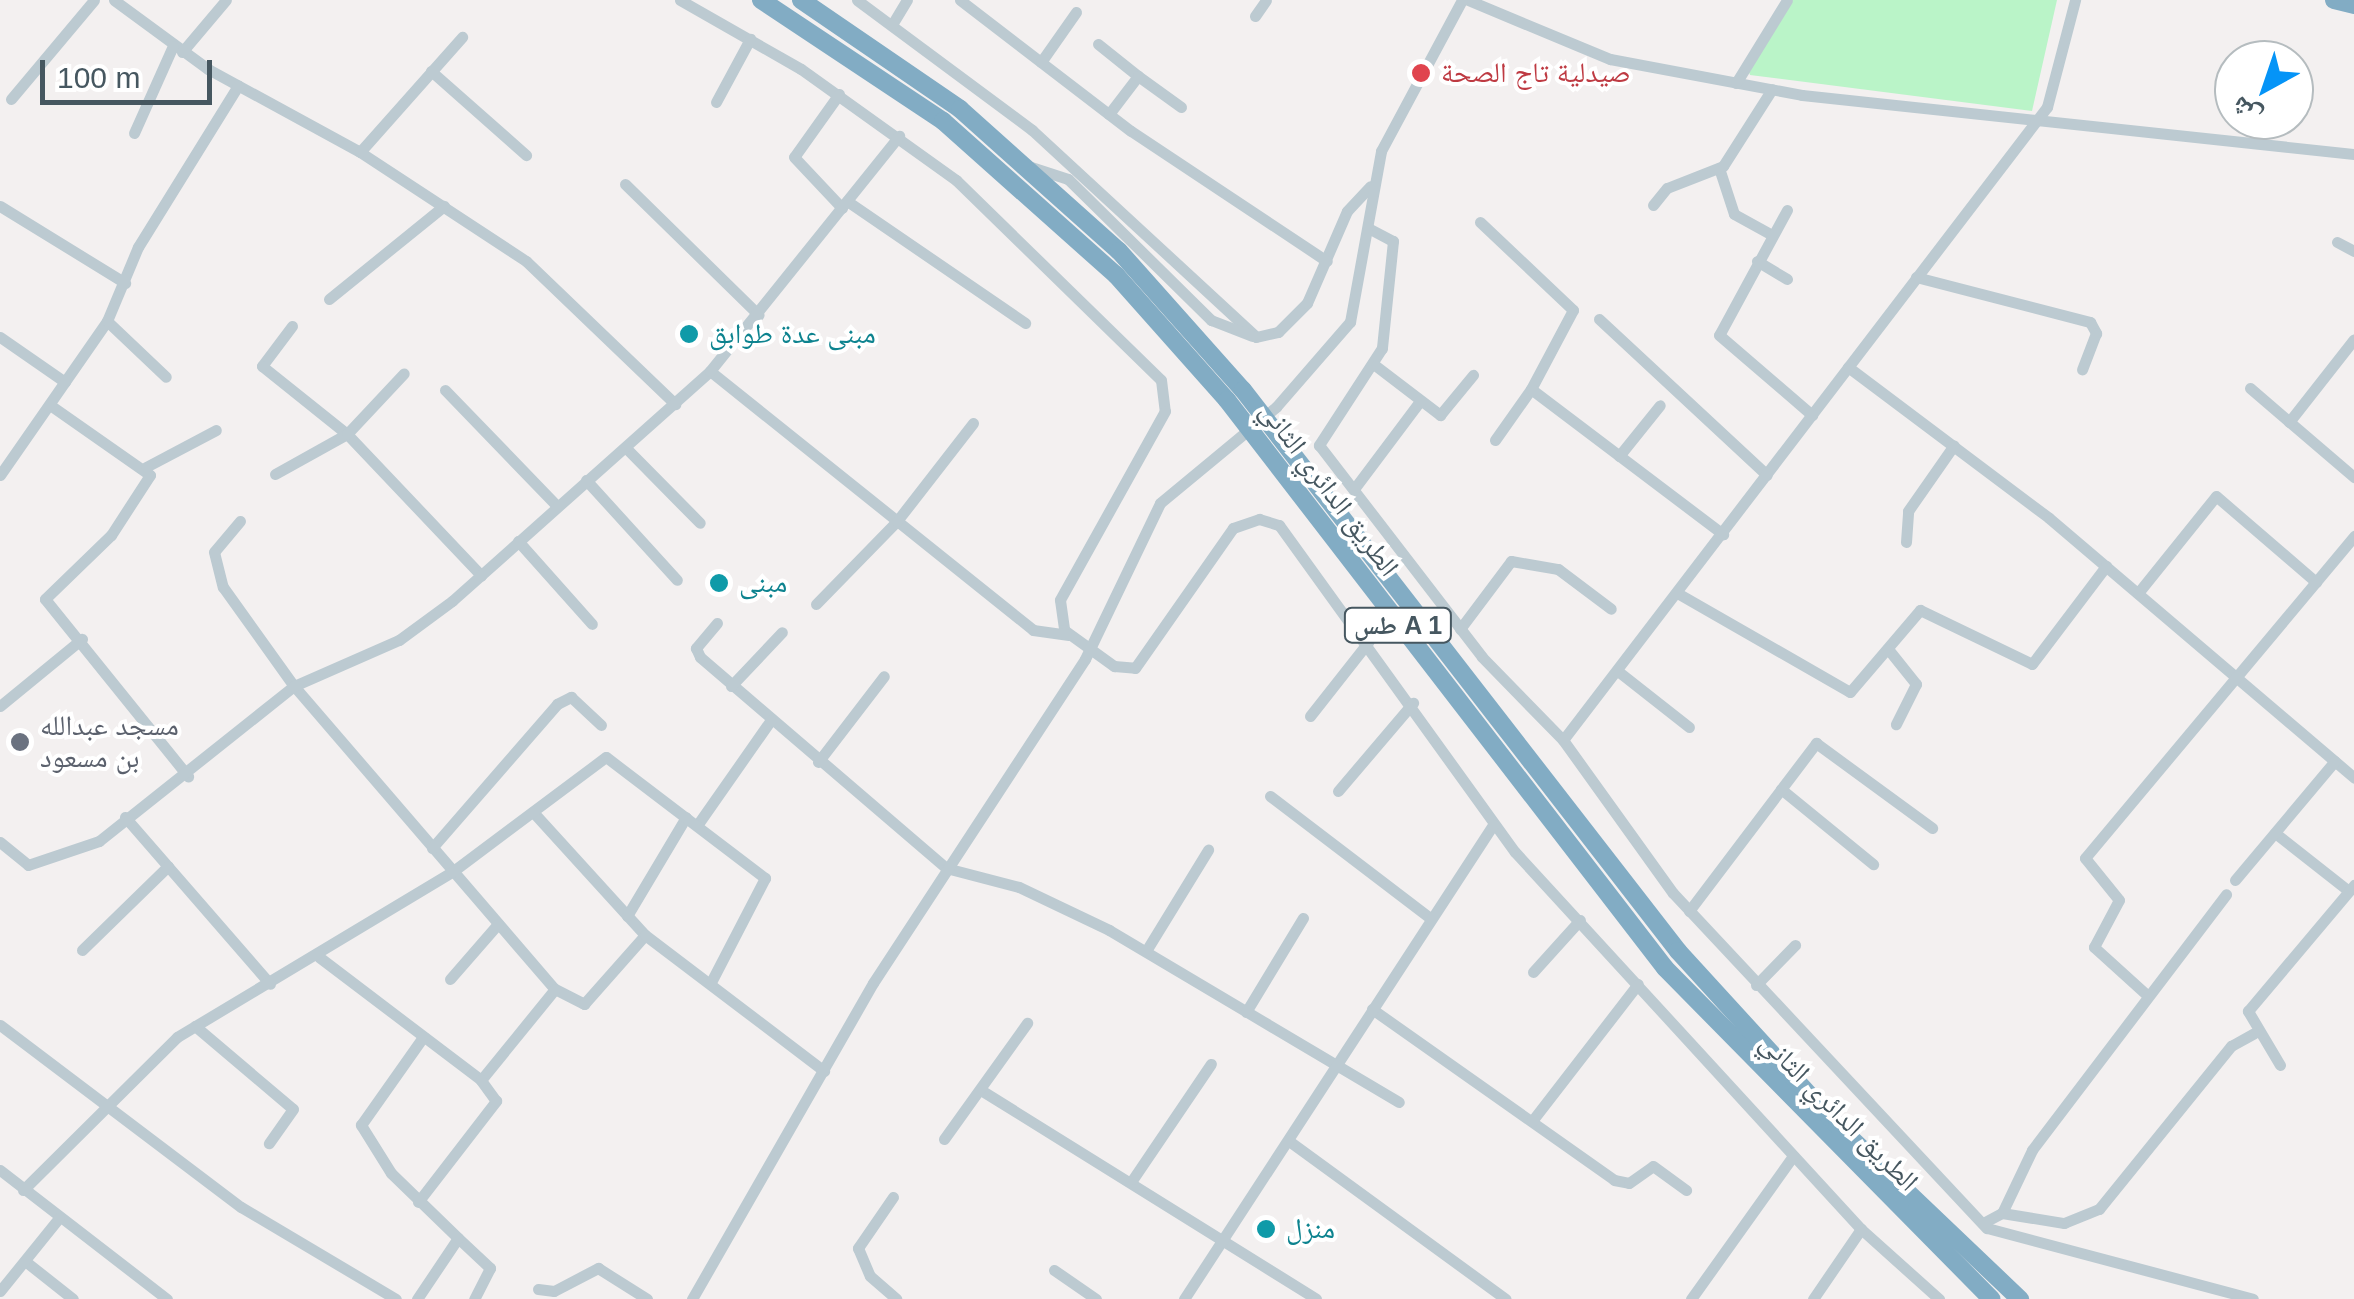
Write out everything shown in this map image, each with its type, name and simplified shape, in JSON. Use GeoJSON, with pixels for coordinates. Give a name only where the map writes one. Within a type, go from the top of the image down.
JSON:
{"type":"FeatureCollection","features":[{"type":"Feature","properties":{"kind":"highway","name":"الطريق الدائري الثاني"},"geometry":{"type":"LineString","coordinates":[[761,0],[943,121],[1116,275],[1238,414],[1665,968],[1991,1299]]}},
{"type":"Feature","properties":{"kind":"highway","name":"الطريق الدائري الثاني"},"geometry":{"type":"LineString","coordinates":[[801,0],[1028,166],[1215,356],[1690,964],[1850,1138],[2020,1299]]}},
{"type":"Feature","properties":{"kind":"highway"},"geometry":{"type":"LineString","coordinates":[[2334,0],[2354,5]]}},
{"type":"Feature","properties":{"kind":"street"},"geometry":{"type":"LineString","coordinates":[[11,99],[94,0]]}},
{"type":"Feature","properties":{"kind":"street"},"geometry":{"type":"LineString","coordinates":[[114,0],[177,49],[360,152],[539,273],[675,404]]}},
{"type":"Feature","properties":{"kind":"street"},"geometry":{"type":"LineString","coordinates":[[134,133],[177,49],[226,0]]}},
{"type":"Feature","properties":{"kind":"street"},"geometry":{"type":"LineString","coordinates":[[680,0],[839,94],[898,136],[1061,273],[1164,386],[1162,417],[1060,600],[1068,635]]}},
{"type":"Feature","properties":{"kind":"street"},"geometry":{"type":"LineString","coordinates":[[856,0],[893,23],[1032,130],[1256,337]]}},
{"type":"Feature","properties":{"kind":"street"},"geometry":{"type":"LineString","coordinates":[[893,23],[907,0]]}},
{"type":"Feature","properties":{"kind":"street"},"geometry":{"type":"LineString","coordinates":[[960,0],[1108,114],[1326,261]]}},
{"type":"Feature","properties":{"kind":"street"},"geometry":{"type":"LineString","coordinates":[[1255,16],[1266,0]]}},
{"type":"Feature","properties":{"kind":"street"},"geometry":{"type":"LineString","coordinates":[[1028,166],[1048,166],[1080,190],[1211,320],[1256,337],[1293,320],[1326,261],[1347,211],[1370,186],[1465,0],[1610,59],[1772,89],[2033,122],[2354,154]]}},
{"type":"Feature","properties":{"kind":"street"},"geometry":{"type":"LineString","coordinates":[[1736,82],[1787,0]]}},
{"type":"Feature","properties":{"kind":"street"},"geometry":{"type":"LineString","coordinates":[[1563,740],[2050,101],[2076,0]]}},
{"type":"Feature","properties":{"kind":"street"},"geometry":{"type":"LineString","coordinates":[[1040,62],[1076,12]]}},
{"type":"Feature","properties":{"kind":"street"},"geometry":{"type":"LineString","coordinates":[[360,152],[462,36]]}},
{"type":"Feature","properties":{"kind":"street"},"geometry":{"type":"LineString","coordinates":[[716,102],[750,39]]}},
{"type":"Feature","properties":{"kind":"street"},"geometry":{"type":"LineString","coordinates":[[1098,44],[1181,107]]}},
{"type":"Feature","properties":{"kind":"street"},"geometry":{"type":"LineString","coordinates":[[431,71],[526,155]]}},
{"type":"Feature","properties":{"kind":"street"},"geometry":{"type":"LineString","coordinates":[[1108,114],[1138,76]]}},
{"type":"Feature","properties":{"kind":"street"},"geometry":{"type":"LineString","coordinates":[[0,476],[107,321],[124,283],[238,86]]}},
{"type":"Feature","properties":{"kind":"street"},"geometry":{"type":"LineString","coordinates":[[1653,204],[1667,188],[1719,168],[1772,89]]}},
{"type":"Feature","properties":{"kind":"street"},"geometry":{"type":"LineString","coordinates":[[839,94],[794,157],[845,205],[1025,323]]}},
{"type":"Feature","properties":{"kind":"street"},"geometry":{"type":"LineString","coordinates":[[0,842],[16,861],[36,864],[99,841],[126,817],[188,776],[294,686],[399,640],[482,575],[710,370],[759,315],[898,136]]}},
{"type":"Feature","properties":{"kind":"street"},"geometry":{"type":"LineString","coordinates":[[1719,168],[1734,214],[1772,236]]}},
{"type":"Feature","properties":{"kind":"street"},"geometry":{"type":"LineString","coordinates":[[625,184],[759,315]]}},
{"type":"Feature","properties":{"kind":"street"},"geometry":{"type":"LineString","coordinates":[[692,1299],[946,868],[1090,650],[1160,502],[1276,407],[1350,322],[1370,229],[1370,186]]}},
{"type":"Feature","properties":{"kind":"street"},"geometry":{"type":"LineString","coordinates":[[0,206],[124,283]]}},
{"type":"Feature","properties":{"kind":"street"},"geometry":{"type":"LineString","coordinates":[[329,299],[444,206]]}},
{"type":"Feature","properties":{"kind":"street"},"geometry":{"type":"LineString","coordinates":[[1787,210],[1718,335],[1812,415]]}},
{"type":"Feature","properties":{"kind":"street"},"geometry":{"type":"LineString","coordinates":[[1480,222],[1573,310],[1531,389],[1496,440]]}},
{"type":"Feature","properties":{"kind":"street"},"geometry":{"type":"LineString","coordinates":[[1370,229],[1393,241],[1376,366],[1319,440],[1460,629],[1563,740],[1689,912],[1982,1223],[2253,1299]]}},
{"type":"Feature","properties":{"kind":"street"},"geometry":{"type":"LineString","coordinates":[[2337,242],[2354,251]]}},
{"type":"Feature","properties":{"kind":"street"},"geometry":{"type":"LineString","coordinates":[[1757,261],[1786,279]]}},
{"type":"Feature","properties":{"kind":"street"},"geometry":{"type":"LineString","coordinates":[[1916,278],[2090,322],[2096,333],[2082,368]]}},
{"type":"Feature","properties":{"kind":"street"},"geometry":{"type":"LineString","coordinates":[[1599,319],[1767,475]]}},
{"type":"Feature","properties":{"kind":"street"},"geometry":{"type":"LineString","coordinates":[[107,321],[166,376]]}},
{"type":"Feature","properties":{"kind":"street"},"geometry":{"type":"LineString","coordinates":[[292,326],[262,366],[347,434],[482,575]]}},
{"type":"Feature","properties":{"kind":"street"},"geometry":{"type":"LineString","coordinates":[[0,337],[65,382]]}},
{"type":"Feature","properties":{"kind":"street"},"geometry":{"type":"LineString","coordinates":[[2289,422],[2354,338]]}},
{"type":"Feature","properties":{"kind":"street"},"geometry":{"type":"LineString","coordinates":[[1376,366],[1443,414],[1473,375]]}},
{"type":"Feature","properties":{"kind":"street"},"geometry":{"type":"LineString","coordinates":[[1848,367],[2106,566],[2354,778]]}},
{"type":"Feature","properties":{"kind":"street"},"geometry":{"type":"LineString","coordinates":[[710,370],[1038,634],[1068,635],[1119,668],[1140,664],[1228,533],[1259,519],[1284,529],[1368,641],[1493,825],[1861,1229],[1939,1299]]}},
{"type":"Feature","properties":{"kind":"street"},"geometry":{"type":"LineString","coordinates":[[275,474],[347,434],[404,374]]}},
{"type":"Feature","properties":{"kind":"street"},"geometry":{"type":"LineString","coordinates":[[2250,388],[2354,478]]}},
{"type":"Feature","properties":{"kind":"street"},"geometry":{"type":"LineString","coordinates":[[1531,389],[1723,534]]}},
{"type":"Feature","properties":{"kind":"street"},"geometry":{"type":"LineString","coordinates":[[445,390],[557,506]]}},
{"type":"Feature","properties":{"kind":"street"},"geometry":{"type":"LineString","coordinates":[[1354,489],[1420,400]]}},
{"type":"Feature","properties":{"kind":"street"},"geometry":{"type":"LineString","coordinates":[[50,405],[146,467]]}},
{"type":"Feature","properties":{"kind":"street"},"geometry":{"type":"LineString","coordinates":[[1619,456],[1660,405]]}},
{"type":"Feature","properties":{"kind":"street"},"geometry":{"type":"LineString","coordinates":[[816,604],[897,522],[973,423]]}},
{"type":"Feature","properties":{"kind":"street"},"geometry":{"type":"LineString","coordinates":[[146,467],[216,430]]}},
{"type":"Feature","properties":{"kind":"street"},"geometry":{"type":"LineString","coordinates":[[1906,542],[1908,511],[1954,445]]}},
{"type":"Feature","properties":{"kind":"street"},"geometry":{"type":"LineString","coordinates":[[626,448],[700,523]]}},
{"type":"Feature","properties":{"kind":"street"},"geometry":{"type":"LineString","coordinates":[[146,467],[144,494],[46,594],[188,776]]}},
{"type":"Feature","properties":{"kind":"street"},"geometry":{"type":"LineString","coordinates":[[586,480],[677,580]]}},
{"type":"Feature","properties":{"kind":"street"},"geometry":{"type":"LineString","coordinates":[[2138,592],[2216,496],[2316,582]]}},
{"type":"Feature","properties":{"kind":"street"},"geometry":{"type":"LineString","coordinates":[[240,521],[217,544],[216,572],[294,686],[555,988],[584,1004],[645,934]]}},
{"type":"Feature","properties":{"kind":"street"},"geometry":{"type":"LineString","coordinates":[[2148,996],[2094,946],[2120,900],[2086,858],[2354,536]]}},
{"type":"Feature","properties":{"kind":"street"},"geometry":{"type":"LineString","coordinates":[[518,541],[592,624]]}},
{"type":"Feature","properties":{"kind":"street"},"geometry":{"type":"LineString","coordinates":[[1460,629],[1511,561],[1558,569],[1610,609]]}},
{"type":"Feature","properties":{"kind":"street"},"geometry":{"type":"LineString","coordinates":[[1678,594],[1842,693],[1888,650],[1920,610],[2032,664],[2106,566]]}},
{"type":"Feature","properties":{"kind":"street"},"geometry":{"type":"LineString","coordinates":[[718,623],[696,652],[770,722],[946,868],[1029,892],[1146,951],[1399,1102]]}},
{"type":"Feature","properties":{"kind":"street"},"geometry":{"type":"LineString","coordinates":[[731,686],[782,632]]}},
{"type":"Feature","properties":{"kind":"street"},"geometry":{"type":"LineString","coordinates":[[0,706],[82,639]]}},
{"type":"Feature","properties":{"kind":"street"},"geometry":{"type":"LineString","coordinates":[[1310,716],[1368,641]]}},
{"type":"Feature","properties":{"kind":"street"},"geometry":{"type":"LineString","coordinates":[[1888,650],[1916,684],[1896,724]]}},
{"type":"Feature","properties":{"kind":"street"},"geometry":{"type":"LineString","coordinates":[[1618,672],[1690,727]]}},
{"type":"Feature","properties":{"kind":"street"},"geometry":{"type":"LineString","coordinates":[[818,762],[884,676]]}},
{"type":"Feature","properties":{"kind":"street"},"geometry":{"type":"LineString","coordinates":[[432,848],[557,704],[570,697],[601,724]]}},
{"type":"Feature","properties":{"kind":"street"},"geometry":{"type":"LineString","coordinates":[[1338,791],[1412,704]]}},
{"type":"Feature","properties":{"kind":"street"},"geometry":{"type":"LineString","coordinates":[[698,824],[770,722]]}},
{"type":"Feature","properties":{"kind":"street"},"geometry":{"type":"LineString","coordinates":[[1689,912],[1781,789],[1822,743],[1932,828]]}},
{"type":"Feature","properties":{"kind":"street"},"geometry":{"type":"LineString","coordinates":[[23,1190],[195,1026],[319,957],[452,872],[606,757],[698,824],[766,882],[710,984]]}},
{"type":"Feature","properties":{"kind":"street"},"geometry":{"type":"LineString","coordinates":[[2234,880],[2334,761]]}},
{"type":"Feature","properties":{"kind":"street"},"geometry":{"type":"LineString","coordinates":[[1781,789],[1874,864]]}},
{"type":"Feature","properties":{"kind":"street"},"geometry":{"type":"LineString","coordinates":[[1270,796],[1430,918]]}},
{"type":"Feature","properties":{"kind":"street"},"geometry":{"type":"LineString","coordinates":[[533,812],[645,934],[824,1071]]}},
{"type":"Feature","properties":{"kind":"street"},"geometry":{"type":"LineString","coordinates":[[126,817],[270,984]]}},
{"type":"Feature","properties":{"kind":"street"},"geometry":{"type":"LineString","coordinates":[[626,916],[686,817]]}},
{"type":"Feature","properties":{"kind":"street"},"geometry":{"type":"LineString","coordinates":[[1184,1299],[1493,825]]}},
{"type":"Feature","properties":{"kind":"street"},"geometry":{"type":"LineString","coordinates":[[2274,833],[2350,886],[2250,1006],[2254,1033],[2280,1065]]}},
{"type":"Feature","properties":{"kind":"street"},"geometry":{"type":"LineString","coordinates":[[1146,951],[1208,850]]}},
{"type":"Feature","properties":{"kind":"street"},"geometry":{"type":"LineString","coordinates":[[82,950],[168,866]]}},
{"type":"Feature","properties":{"kind":"street"},"geometry":{"type":"LineString","coordinates":[[2002,1213],[2024,1161],[2226,894]]}},
{"type":"Feature","properties":{"kind":"street"},"geometry":{"type":"LineString","coordinates":[[1246,1012],[1303,918]]}},
{"type":"Feature","properties":{"kind":"street"},"geometry":{"type":"LineString","coordinates":[[1534,972],[1580,920]]}},
{"type":"Feature","properties":{"kind":"street"},"geometry":{"type":"LineString","coordinates":[[450,979],[498,924]]}},
{"type":"Feature","properties":{"kind":"street"},"geometry":{"type":"LineString","coordinates":[[1756,986],[1794,945]]}},
{"type":"Feature","properties":{"kind":"street"},"geometry":{"type":"LineString","coordinates":[[319,957],[481,1080],[496,1101],[418,1202]]}},
{"type":"Feature","properties":{"kind":"street"},"geometry":{"type":"LineString","coordinates":[[1532,1121],[1638,984]]}},
{"type":"Feature","properties":{"kind":"street"},"geometry":{"type":"LineString","coordinates":[[481,1080],[555,988]]}},
{"type":"Feature","properties":{"kind":"street"},"geometry":{"type":"LineString","coordinates":[[1372,1009],[1622,1184],[1653,1166],[1686,1190]]}},
{"type":"Feature","properties":{"kind":"street"},"geometry":{"type":"LineString","coordinates":[[944,1138],[984,1092],[1027,1023]]}},
{"type":"Feature","properties":{"kind":"street"},"geometry":{"type":"LineString","coordinates":[[0,1025],[105,1109],[280,1233],[396,1299]]}},
{"type":"Feature","properties":{"kind":"street"},"geometry":{"type":"LineString","coordinates":[[195,1026],[293,1109],[269,1143]]}},
{"type":"Feature","properties":{"kind":"street"},"geometry":{"type":"LineString","coordinates":[[1982,1223],[2002,1213],[2064,1223],[2099,1209],[2231,1046],[2254,1033]]}},
{"type":"Feature","properties":{"kind":"street"},"geometry":{"type":"LineString","coordinates":[[423,1036],[361,1126],[418,1202],[491,1271],[474,1299]]}},
{"type":"Feature","properties":{"kind":"street"},"geometry":{"type":"LineString","coordinates":[[1132,1178],[1211,1064]]}},
{"type":"Feature","properties":{"kind":"street"},"geometry":{"type":"LineString","coordinates":[[984,1092],[1132,1178],[1316,1299]]}},
{"type":"Feature","properties":{"kind":"street"},"geometry":{"type":"LineString","coordinates":[[1289,1142],[1506,1299]]}},
{"type":"Feature","properties":{"kind":"street"},"geometry":{"type":"LineString","coordinates":[[1691,1299],[1793,1156]]}},
{"type":"Feature","properties":{"kind":"street"},"geometry":{"type":"LineString","coordinates":[[0,1170],[167,1299]]}},
{"type":"Feature","properties":{"kind":"street"},"geometry":{"type":"LineString","coordinates":[[894,1197],[858,1248],[870,1276],[896,1299]]}},
{"type":"Feature","properties":{"kind":"street"},"geometry":{"type":"LineString","coordinates":[[0,1291],[59,1218]]}},
{"type":"Feature","properties":{"kind":"street"},"geometry":{"type":"LineString","coordinates":[[1813,1299],[1861,1229]]}},
{"type":"Feature","properties":{"kind":"street"},"geometry":{"type":"LineString","coordinates":[[417,1299],[458,1238]]}},
{"type":"Feature","properties":{"kind":"street"},"geometry":{"type":"LineString","coordinates":[[25,1260],[73,1299]]}},
{"type":"Feature","properties":{"kind":"street"},"geometry":{"type":"LineString","coordinates":[[538,1289],[554,1292],[598,1268],[647,1299]]}},
{"type":"Feature","properties":{"kind":"street"},"geometry":{"type":"LineString","coordinates":[[1054,1270],[1096,1299]]}},
{"type":"Feature","properties":{"kind":"green space"},"geometry":{"type":"Polygon","coordinates":[[[1792,0],[2057,0],[2032,111],[1750,75],[1747,66],[1792,0]]]}},
{"type":"Feature","properties":{"kind":"place","name":"صيدلية تاج الصحة"},"geometry":{"type":"Point","coordinates":[1421,73]}},
{"type":"Feature","properties":{"kind":"place","name":"مبنى عدة طوابق"},"geometry":{"type":"Point","coordinates":[689,334]}},
{"type":"Feature","properties":{"kind":"place","name":"مبنى"},"geometry":{"type":"Point","coordinates":[719,583]}},
{"type":"Feature","properties":{"kind":"place","name":"مسجد عبدالله بن مسعود"},"geometry":{"type":"Point","coordinates":[20,742]}},
{"type":"Feature","properties":{"kind":"place","name":"منزل"},"geometry":{"type":"Point","coordinates":[1266,1229]}}]}
